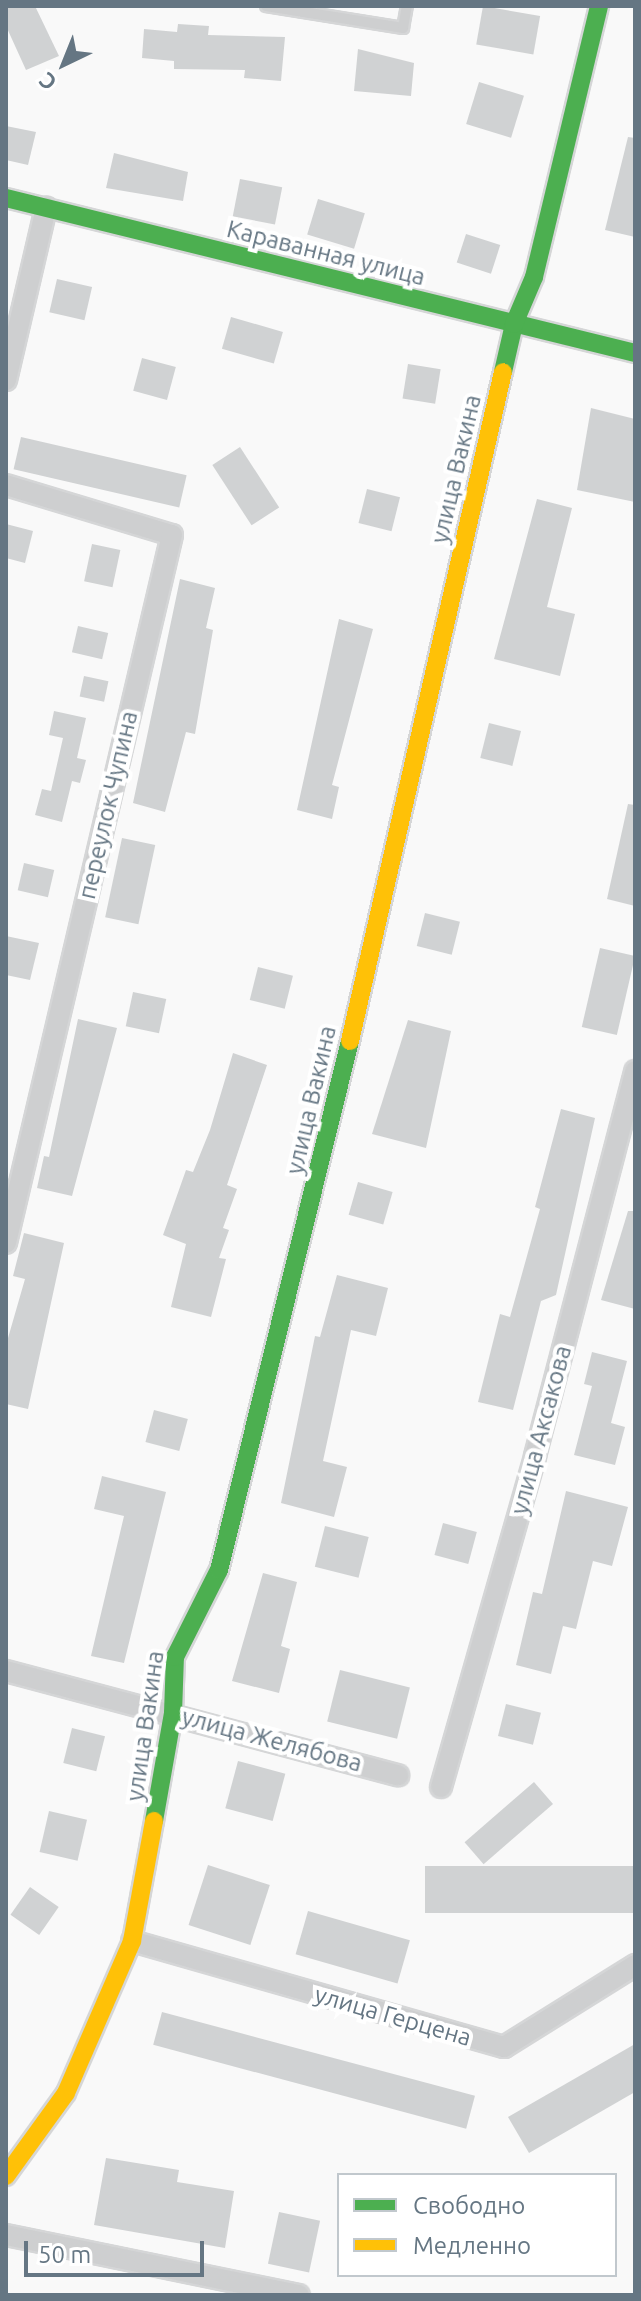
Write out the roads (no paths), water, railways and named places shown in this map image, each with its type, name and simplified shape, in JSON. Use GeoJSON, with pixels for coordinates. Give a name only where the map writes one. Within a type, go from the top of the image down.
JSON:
{"type":"FeatureCollection","features":[{"type":"Feature","properties":{"kind":"street","name":"улица Вакина"},"geometry":{"type":"LineString","coordinates":[[6,2176],[66,2093],[132,1941],[173,1713],[175,1657],[219,1570],[307,1227],[514,324],[534,277],[599,6]]}},
{"type":"Feature","properties":{"kind":"street","name":"Караванная улица"},"geometry":{"type":"LineString","coordinates":[[6,198],[635,353]]}},
{"type":"Feature","properties":{"kind":"street"},"geometry":{"type":"LineString","coordinates":[[6,380],[46,208]]}},
{"type":"Feature","properties":{"kind":"street","name":"переулок Чупина"},"geometry":{"type":"LineString","coordinates":[[6,485],[172,535],[6,1243]]}},
{"type":"Feature","properties":{"kind":"street","name":"улица Аксакова"},"geometry":{"type":"LineString","coordinates":[[441,1787],[535,1456],[635,1071]]}},
{"type":"Feature","properties":{"kind":"street","name":"улица Желябова"},"geometry":{"type":"LineString","coordinates":[[6,1671],[398,1775]]}},
{"type":"Feature","properties":{"kind":"street","name":"улица Герцена"},"geometry":{"type":"LineString","coordinates":[[132,1941],[504,2047],[635,1965]]}},
{"type":"Feature","properties":{"kind":"street"},"geometry":{"type":"LineString","coordinates":[[6,2235],[299,2295]]}},
{"type":"Feature","properties":{"kind":"lane"},"geometry":{"type":"LineString","coordinates":[[266,6],[403,28],[407,6]]}}]}
